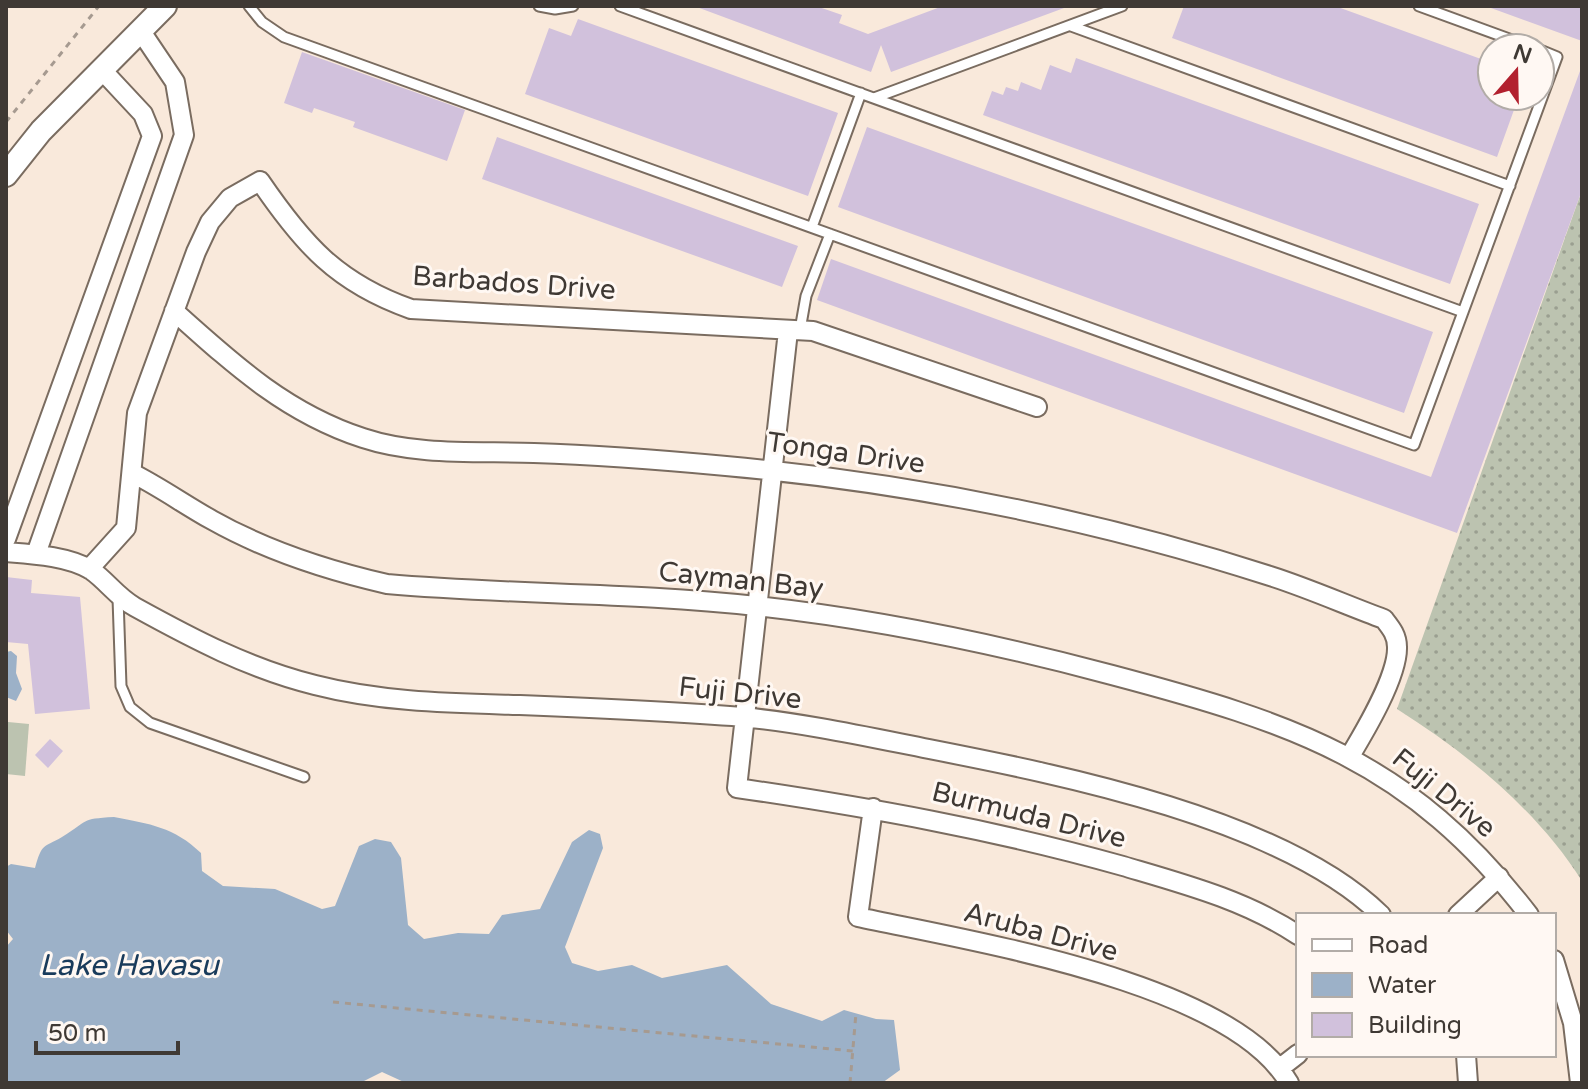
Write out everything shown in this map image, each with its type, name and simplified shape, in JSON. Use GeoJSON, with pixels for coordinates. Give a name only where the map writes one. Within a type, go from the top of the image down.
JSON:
{"type":"FeatureCollection","features":[{"type":"Feature","properties":{"kind":"street"},"geometry":{"type":"LineString","coordinates":[[6,175],[41,131],[165,6]]}},
{"type":"Feature","properties":{"kind":"street"},"geometry":{"type":"LineString","coordinates":[[36,554],[184,135],[175,82],[140,30]]}},
{"type":"Feature","properties":{"kind":"street"},"geometry":{"type":"LineString","coordinates":[[6,539],[152,136],[143,114],[101,69]]}},
{"type":"Feature","properties":{"kind":"street","name":"Barbados Drive"},"geometry":{"type":"LineString","coordinates":[[89,569],[126,528],[137,413],[210,222],[230,198],[260,181],[298,236],[336,272],[381,299],[411,309],[459,314],[643,319],[826,333],[1037,407]]}},
{"type":"Feature","properties":{"kind":"street","name":"Tonga Drive"},"geometry":{"type":"LineString","coordinates":[[174,311],[250,380],[308,416],[364,439],[408,448],[632,457],[772,470],[940,494],[1081,523],[1271,576],[1384,619],[1394,632],[1397,649],[1374,717],[1350,756]]}},
{"type":"Feature","properties":{"kind":"street"},"geometry":{"type":"LineString","coordinates":[[745,717],[772,470],[794,330]]}},
{"type":"Feature","properties":{"kind":"street","name":"Cayman Bay"},"geometry":{"type":"LineString","coordinates":[[132,473],[211,520],[274,550],[331,571],[387,584],[756,606],[924,631],[1056,660],[1244,713],[1307,735],[1350,756]]}},
{"type":"Feature","properties":{"kind":"street"},"geometry":{"type":"LineString","coordinates":[[6,552],[36,554],[89,569]]}},
{"type":"Feature","properties":{"kind":"street","name":"Fuji Drive"},"geometry":{"type":"LineString","coordinates":[[89,569],[118,598],[244,662],[314,685],[380,698],[745,717],[988,761],[1110,791],[1222,825],[1291,854],[1336,879],[1378,913]]}},
{"type":"Feature","properties":{"kind":"street","name":"Burmuda Drive"},"geometry":{"type":"LineString","coordinates":[[745,717],[737,788],[873,808],[1053,846],[1205,890],[1296,934]]}},
{"type":"Feature","properties":{"kind":"street","name":"Fuji Drive"},"geometry":{"type":"LineString","coordinates":[[1350,756],[1400,787],[1453,828],[1527,913]]}},
{"type":"Feature","properties":{"kind":"street","name":"Aruba Drive"},"geometry":{"type":"LineString","coordinates":[[873,808],[858,917],[1007,949],[1159,993],[1201,1009],[1240,1032],[1284,1076]]}},
{"type":"Feature","properties":{"kind":"street"},"geometry":{"type":"LineString","coordinates":[[1460,913],[1499,877]]}},
{"type":"Feature","properties":{"kind":"street"},"geometry":{"type":"LineString","coordinates":[[1556,964],[1573,1023],[1580,1083]]}},
{"type":"Feature","properties":{"kind":"street"},"geometry":{"type":"LineString","coordinates":[[1284,1076],[1296,1057]]}},
{"type":"Feature","properties":{"kind":"street"},"geometry":{"type":"LineString","coordinates":[[1466,1057],[1468,1083]]}},
{"type":"Feature","properties":{"kind":"lane"},"geometry":{"type":"LineString","coordinates":[[249,6],[266,25],[284,37],[1414,445],[1537,112]]}},
{"type":"Feature","properties":{"kind":"lane"},"geometry":{"type":"LineString","coordinates":[[539,6],[555,9],[573,6]]}},
{"type":"Feature","properties":{"kind":"lane"},"geometry":{"type":"LineString","coordinates":[[620,6],[1463,312]]}},
{"type":"Feature","properties":{"kind":"lane"},"geometry":{"type":"LineString","coordinates":[[874,98],[1122,6]]}},
{"type":"Feature","properties":{"kind":"lane"},"geometry":{"type":"LineString","coordinates":[[1419,6],[1490,32]]}},
{"type":"Feature","properties":{"kind":"lane"},"geometry":{"type":"LineString","coordinates":[[1071,26],[1510,186]]}},
{"type":"Feature","properties":{"kind":"lane"},"geometry":{"type":"LineString","coordinates":[[812,227],[861,93]]}},
{"type":"Feature","properties":{"kind":"lane"},"geometry":{"type":"LineString","coordinates":[[794,330],[830,234]]}},
{"type":"Feature","properties":{"kind":"lane"},"geometry":{"type":"LineString","coordinates":[[118,598],[121,686],[130,707],[150,723],[304,777]]}},
{"type":"Feature","properties":{"kind":"path"},"geometry":{"type":"LineString","coordinates":[[6,122],[99,6]]}},
{"type":"Feature","properties":{"kind":"path"},"geometry":{"type":"LineString","coordinates":[[333,1002],[853,1051]]}},
{"type":"Feature","properties":{"kind":"path"},"geometry":{"type":"LineString","coordinates":[[850,1083],[856,1013]]}},
{"type":"Feature","properties":{"kind":"green space"},"geometry":{"type":"Polygon","coordinates":[[[1582,190],[1582,881],[1544,830],[1499,785],[1475,764],[1397,709],[1582,190]]]}},
{"type":"Feature","properties":{"kind":"green space"},"geometry":{"type":"Polygon","coordinates":[[[8,722],[29,724],[25,776],[6,774],[8,722]]]}},
{"type":"Feature","properties":{"kind":"water"},"geometry":{"type":"Polygon","coordinates":[[[11,651],[17,656],[16,673],[22,689],[16,701],[6,697],[6,652],[11,651]]]}},
{"type":"Feature","properties":{"kind":"water","name":"Lake Havasu"},"geometry":{"type":"Polygon","coordinates":[[[114,817],[150,825],[181,837],[201,853],[202,871],[223,886],[275,889],[322,909],[335,906],[359,846],[375,839],[391,842],[401,858],[408,925],[424,939],[458,933],[489,934],[502,915],[540,909],[572,842],[589,830],[600,834],[603,848],[565,947],[572,963],[598,971],[632,965],[662,978],[727,965],[771,1004],[822,1021],[844,1010],[876,1019],[894,1020],[900,1070],[882,1083],[406,1083],[382,1072],[360,1083],[6,1083],[6,947],[13,939],[6,930],[6,867],[11,864],[35,868],[47,845],[85,821],[114,817]]]}},
{"type":"Feature","properties":{"kind":"building"},"geometry":{"type":"Polygon","coordinates":[[[694,6],[816,6],[842,15],[839,23],[868,34],[943,6],[1064,8],[891,72],[881,45],[871,72],[694,6]]]}},
{"type":"Feature","properties":{"kind":"building"},"geometry":{"type":"Polygon","coordinates":[[[1184,6],[1335,6],[1476,57],[1476,112],[1513,112],[1497,157],[1172,38],[1184,6]]]}},
{"type":"Feature","properties":{"kind":"building"},"geometry":{"type":"Polygon","coordinates":[[[1582,6],[1582,41],[1491,8],[1582,6]]]}},
{"type":"Feature","properties":{"kind":"building"},"geometry":{"type":"Polygon","coordinates":[[[578,19],[838,113],[808,196],[525,94],[549,28],[571,36],[578,19]]]}},
{"type":"Feature","properties":{"kind":"building"},"geometry":{"type":"Polygon","coordinates":[[[302,52],[465,110],[447,161],[353,127],[355,122],[314,108],[312,113],[284,103],[302,52]]]}},
{"type":"Feature","properties":{"kind":"building"},"geometry":{"type":"Polygon","coordinates":[[[1076,58],[1479,204],[1450,284],[983,115],[992,91],[1003,95],[1006,87],[1018,91],[1021,82],[1041,90],[1050,65],[1071,73],[1076,58]]]}},
{"type":"Feature","properties":{"kind":"building"},"geometry":{"type":"Polygon","coordinates":[[[1580,71],[1582,190],[1457,533],[817,300],[831,259],[1431,477],[1580,71]]]}},
{"type":"Feature","properties":{"kind":"building"},"geometry":{"type":"Polygon","coordinates":[[[867,127],[1433,332],[1404,413],[838,207],[867,127]]]}},
{"type":"Feature","properties":{"kind":"building"},"geometry":{"type":"Polygon","coordinates":[[[497,137],[798,246],[782,287],[482,179],[497,137]]]}},
{"type":"Feature","properties":{"kind":"building"},"geometry":{"type":"Polygon","coordinates":[[[6,577],[32,580],[31,593],[80,597],[90,709],[35,714],[28,644],[6,642],[6,577]]]}},
{"type":"Feature","properties":{"kind":"building"},"geometry":{"type":"Polygon","coordinates":[[[50,739],[63,751],[48,768],[35,755],[50,739]]]}}]}
